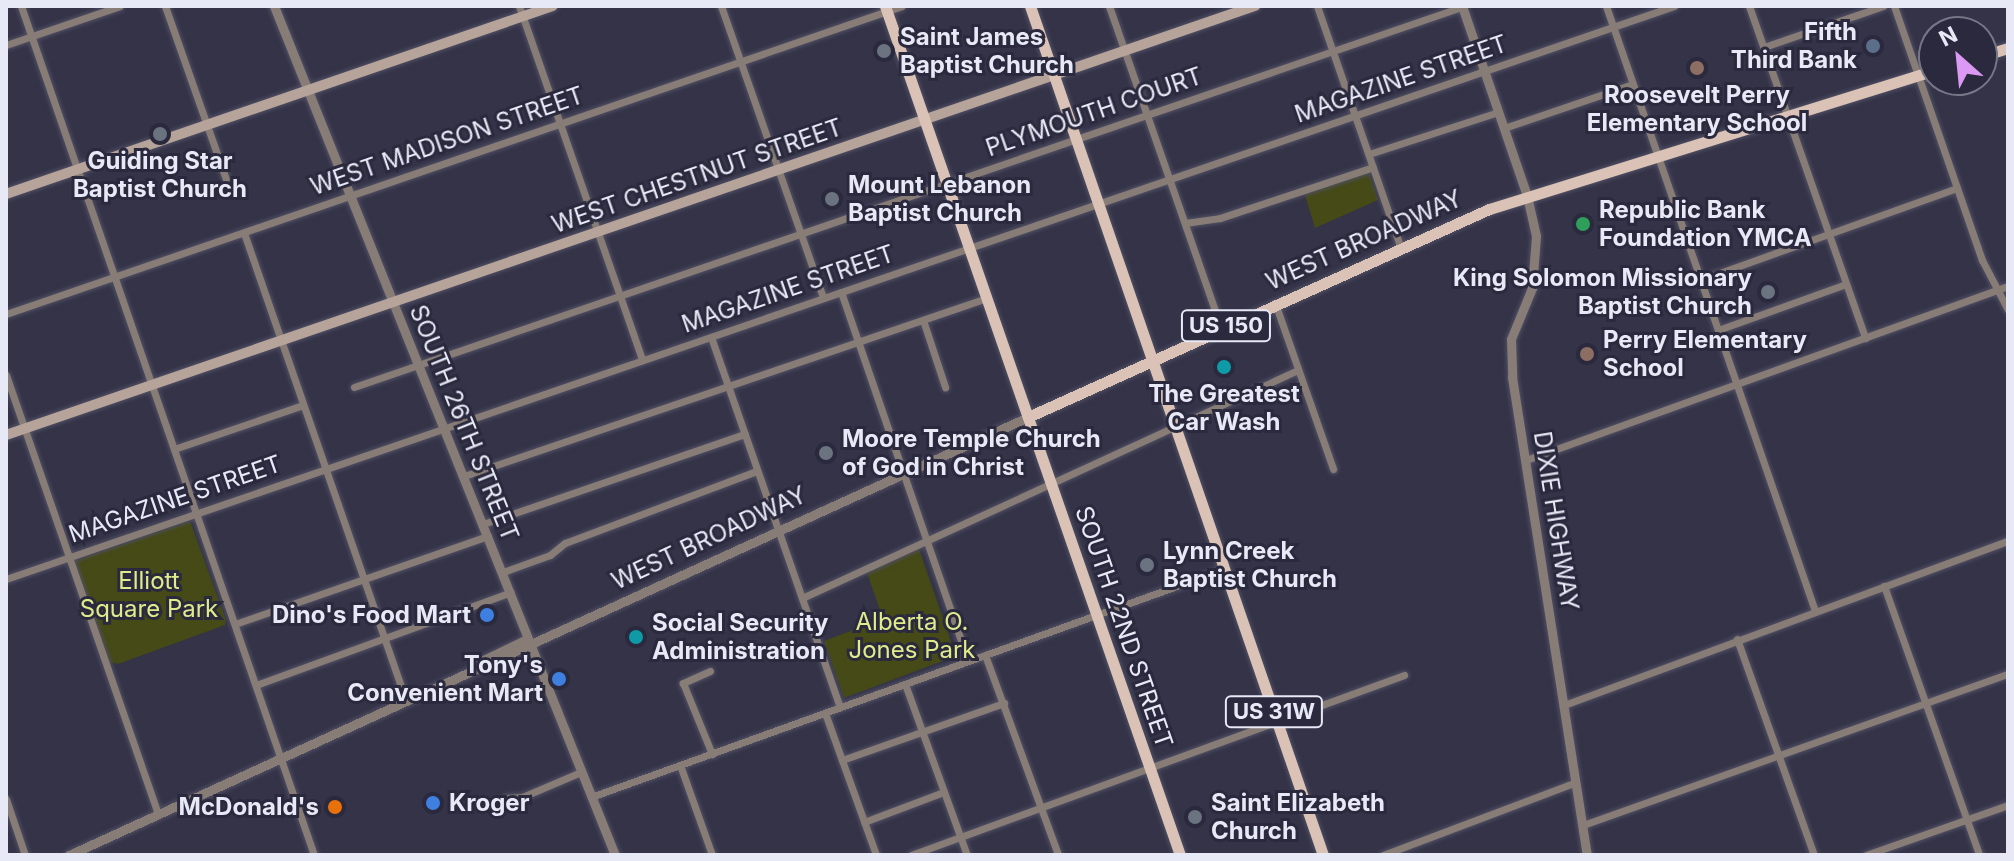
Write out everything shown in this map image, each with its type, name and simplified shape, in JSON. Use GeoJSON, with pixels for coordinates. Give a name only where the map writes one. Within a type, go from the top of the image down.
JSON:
{"type":"FeatureCollection","features":[{"type":"Feature","properties":{"kind":"main road"},"geometry":{"type":"LineString","coordinates":[[6,194],[308,91],[521,11],[553,6]]}},
{"type":"Feature","properties":{"kind":"main road","name":"US 31W"},"geometry":{"type":"LineString","coordinates":[[1030,6],[1323,855]]}},
{"type":"Feature","properties":{"kind":"main road","name":"WEST CHESTNUT STREET"},"geometry":{"type":"LineString","coordinates":[[6,435],[1255,6]]}},
{"type":"Feature","properties":{"kind":"main road","name":"SOUTH 22ND STREET"},"geometry":{"type":"LineString","coordinates":[[886,9],[1180,855]]}},
{"type":"Feature","properties":{"kind":"main road","name":"WEST BROADWAY"},"geometry":{"type":"LineString","coordinates":[[1028,417],[1400,246],[1527,196],[1918,76]]}},
{"type":"Feature","properties":{"kind":"street"},"geometry":{"type":"LineString","coordinates":[[21,6],[314,855]]}},
{"type":"Feature","properties":{"kind":"street"},"geometry":{"type":"LineString","coordinates":[[6,45],[120,6]]}},
{"type":"Feature","properties":{"kind":"street"},"geometry":{"type":"LineString","coordinates":[[165,6],[226,179]]}},
{"type":"Feature","properties":{"kind":"street","name":"SOUTH 26TH STREET"},"geometry":{"type":"LineString","coordinates":[[274,6],[615,855]]}},
{"type":"Feature","properties":{"kind":"street"},"geometry":{"type":"LineString","coordinates":[[721,6],[823,298]]}},
{"type":"Feature","properties":{"kind":"street","name":"WEST MADISON STREET"},"geometry":{"type":"LineString","coordinates":[[6,314],[902,6]]}},
{"type":"Feature","properties":{"kind":"street"},"geometry":{"type":"LineString","coordinates":[[1109,6],[1221,328]]}},
{"type":"Feature","properties":{"kind":"street"},"geometry":{"type":"LineString","coordinates":[[1317,6],[1400,246]]}},
{"type":"Feature","properties":{"kind":"street","name":"PLYMOUTH COURT"},"geometry":{"type":"LineString","coordinates":[[354,387],[1462,6]]}},
{"type":"Feature","properties":{"kind":"street","name":"DIXIE HIGHWAY"},"geometry":{"type":"LineString","coordinates":[[1462,6],[1527,196],[1536,236],[1536,271],[1515,326],[1510,352],[1587,855]]}},
{"type":"Feature","properties":{"kind":"street"},"geometry":{"type":"LineString","coordinates":[[1606,6],[1815,611]]}},
{"type":"Feature","properties":{"kind":"street","name":"MAGAZINE STREET"},"geometry":{"type":"LineString","coordinates":[[6,579],[1674,6]]}},
{"type":"Feature","properties":{"kind":"street"},"geometry":{"type":"LineString","coordinates":[[1749,6],[1865,338]]}},
{"type":"Feature","properties":{"kind":"street"},"geometry":{"type":"LineString","coordinates":[[1764,47],[1883,6]]}},
{"type":"Feature","properties":{"kind":"street"},"geometry":{"type":"LineString","coordinates":[[1894,6],[1918,52]]}},
{"type":"Feature","properties":{"kind":"street"},"geometry":{"type":"LineString","coordinates":[[521,11],[642,360]]}},
{"type":"Feature","properties":{"kind":"street"},"geometry":{"type":"LineString","coordinates":[[1504,128],[1633,84]]}},
{"type":"Feature","properties":{"kind":"street"},"geometry":{"type":"LineString","coordinates":[[1935,96],[1957,188],[1982,260],[2008,310]]}},
{"type":"Feature","properties":{"kind":"street"},"geometry":{"type":"LineString","coordinates":[[1369,154],[1498,112]]}},
{"type":"Feature","properties":{"kind":"street"},"geometry":{"type":"LineString","coordinates":[[1185,223],[1220,218],[1373,167]]}},
{"type":"Feature","properties":{"kind":"street"},"geometry":{"type":"LineString","coordinates":[[1700,280],[1957,188]]}},
{"type":"Feature","properties":{"kind":"street"},"geometry":{"type":"LineString","coordinates":[[244,233],[405,699]]}},
{"type":"Feature","properties":{"kind":"street"},"geometry":{"type":"LineString","coordinates":[[1718,330],[1846,284]]}},
{"type":"Feature","properties":{"kind":"street"},"geometry":{"type":"LineString","coordinates":[[1526,460],[2008,286]]}},
{"type":"Feature","properties":{"kind":"street"},"geometry":{"type":"LineString","coordinates":[[841,292],[968,661]]}},
{"type":"Feature","properties":{"kind":"street"},"geometry":{"type":"LineString","coordinates":[[464,476],[987,298]]}},
{"type":"Feature","properties":{"kind":"street"},"geometry":{"type":"LineString","coordinates":[[1275,303],[1333,469]]}},
{"type":"Feature","properties":{"kind":"street"},"geometry":{"type":"LineString","coordinates":[[923,320],[945,387]]}},
{"type":"Feature","properties":{"kind":"street"},"geometry":{"type":"LineString","coordinates":[[711,337],[840,707]]}},
{"type":"Feature","properties":{"kind":"street"},"geometry":{"type":"LineString","coordinates":[[802,598],[1298,370]]}},
{"type":"Feature","properties":{"kind":"street"},"geometry":{"type":"LineString","coordinates":[[6,375],[158,814]]}},
{"type":"Feature","properties":{"kind":"street"},"geometry":{"type":"LineString","coordinates":[[174,449],[303,405]]}},
{"type":"Feature","properties":{"kind":"street","name":"WEST BROADWAY"},"geometry":{"type":"LineString","coordinates":[[69,855],[472,669],[475,664],[516,644],[532,644],[1028,417]]}},
{"type":"Feature","properties":{"kind":"street"},"geometry":{"type":"LineString","coordinates":[[483,524],[745,434]]}},
{"type":"Feature","properties":{"kind":"street"},"geometry":{"type":"LineString","coordinates":[[503,572],[550,555],[565,543],[757,471]]}},
{"type":"Feature","properties":{"kind":"street"},"geometry":{"type":"LineString","coordinates":[[235,624],[488,536]]}},
{"type":"Feature","properties":{"kind":"street"},"geometry":{"type":"LineString","coordinates":[[1564,705],[2008,541]]}},
{"type":"Feature","properties":{"kind":"street"},"geometry":{"type":"LineString","coordinates":[[591,797],[1224,569]]}},
{"type":"Feature","properties":{"kind":"street"},"geometry":{"type":"LineString","coordinates":[[1884,586],[1979,855]]}},
{"type":"Feature","properties":{"kind":"street"},"geometry":{"type":"LineString","coordinates":[[256,685],[511,592]]}},
{"type":"Feature","properties":{"kind":"street"},"geometry":{"type":"LineString","coordinates":[[1737,639],[1814,855]]}},
{"type":"Feature","properties":{"kind":"street"},"geometry":{"type":"LineString","coordinates":[[985,655],[1058,855]]}},
{"type":"Feature","properties":{"kind":"street"},"geometry":{"type":"LineString","coordinates":[[710,671],[683,683],[712,754]]}},
{"type":"Feature","properties":{"kind":"street"},"geometry":{"type":"LineString","coordinates":[[1583,825],[2008,674]]}},
{"type":"Feature","properties":{"kind":"street"},"geometry":{"type":"LineString","coordinates":[[911,855],[1404,675]]}},
{"type":"Feature","properties":{"kind":"street"},"geometry":{"type":"LineString","coordinates":[[905,684],[967,855]]}},
{"type":"Feature","properties":{"kind":"street"},"geometry":{"type":"LineString","coordinates":[[842,760],[1004,703]]}},
{"type":"Feature","properties":{"kind":"street"},"geometry":{"type":"LineString","coordinates":[[825,713],[876,855]]}},
{"type":"Feature","properties":{"kind":"street"},"geometry":{"type":"LineString","coordinates":[[680,765],[712,855]]}},
{"type":"Feature","properties":{"kind":"street"},"geometry":{"type":"LineString","coordinates":[[506,798],[522,797],[581,772]]}},
{"type":"Feature","properties":{"kind":"street"},"geometry":{"type":"LineString","coordinates":[[1383,855],[1576,782]]}},
{"type":"Feature","properties":{"kind":"street"},"geometry":{"type":"LineString","coordinates":[[864,822],[944,792]]}},
{"type":"Feature","properties":{"kind":"street"},"geometry":{"type":"LineString","coordinates":[[6,799],[25,855]]}},
{"type":"Feature","properties":{"kind":"street"},"geometry":{"type":"LineString","coordinates":[[1866,855],[2008,805]]}},
{"type":"Feature","properties":{"kind":"green space"},"geometry":{"type":"Polygon","coordinates":[[[1368,170],[1378,200],[1315,228],[1304,192],[1368,170]]]}},
{"type":"Feature","properties":{"kind":"green space","name":"Elliott Square Park"},"geometry":{"type":"Polygon","coordinates":[[[190,521],[226,620],[225,625],[118,664],[109,662],[74,561],[190,521]]]}},
{"type":"Feature","properties":{"kind":"green space","name":"Alberta O. Jones Park"},"geometry":{"type":"Polygon","coordinates":[[[919,549],[956,656],[844,698],[824,641],[883,619],[867,573],[919,549]]]}},
{"type":"Feature","properties":{"kind":"place","name":"Fifth Third Bank"},"geometry":{"type":"Point","coordinates":[1873,46]}},
{"type":"Feature","properties":{"kind":"place","name":"Saint James Baptist Church"},"geometry":{"type":"Point","coordinates":[884,51]}},
{"type":"Feature","properties":{"kind":"place","name":"Roosevelt Perry Elementary School"},"geometry":{"type":"Point","coordinates":[1697,68]}},
{"type":"Feature","properties":{"kind":"place","name":"Guiding Star Baptist Church"},"geometry":{"type":"Point","coordinates":[160,134]}},
{"type":"Feature","properties":{"kind":"place","name":"Mount Lebanon Baptist Church"},"geometry":{"type":"Point","coordinates":[832,199]}},
{"type":"Feature","properties":{"kind":"place","name":"Republic Bank Foundation YMCA"},"geometry":{"type":"Point","coordinates":[1583,224]}},
{"type":"Feature","properties":{"kind":"place","name":"King Solomon Missionary Baptist Church"},"geometry":{"type":"Point","coordinates":[1768,292]}},
{"type":"Feature","properties":{"kind":"place","name":"Perry Elementary School"},"geometry":{"type":"Point","coordinates":[1587,354]}},
{"type":"Feature","properties":{"kind":"place","name":"The Greatest Car Wash"},"geometry":{"type":"Point","coordinates":[1224,367]}},
{"type":"Feature","properties":{"kind":"place","name":"Moore Temple Church of God in Christ"},"geometry":{"type":"Point","coordinates":[826,453]}},
{"type":"Feature","properties":{"kind":"place","name":"Lynn Creek Baptist Church"},"geometry":{"type":"Point","coordinates":[1147,565]}},
{"type":"Feature","properties":{"kind":"place","name":"Dino's Food Mart"},"geometry":{"type":"Point","coordinates":[487,615]}},
{"type":"Feature","properties":{"kind":"place","name":"Social Security Administration"},"geometry":{"type":"Point","coordinates":[636,637]}},
{"type":"Feature","properties":{"kind":"place","name":"Tony's Convenient Mart"},"geometry":{"type":"Point","coordinates":[559,679]}},
{"type":"Feature","properties":{"kind":"place","name":"Kroger"},"geometry":{"type":"Point","coordinates":[433,803]}},
{"type":"Feature","properties":{"kind":"place","name":"McDonald's"},"geometry":{"type":"Point","coordinates":[335,807]}},
{"type":"Feature","properties":{"kind":"place","name":"Saint Elizabeth Church"},"geometry":{"type":"Point","coordinates":[1195,817]}}]}
